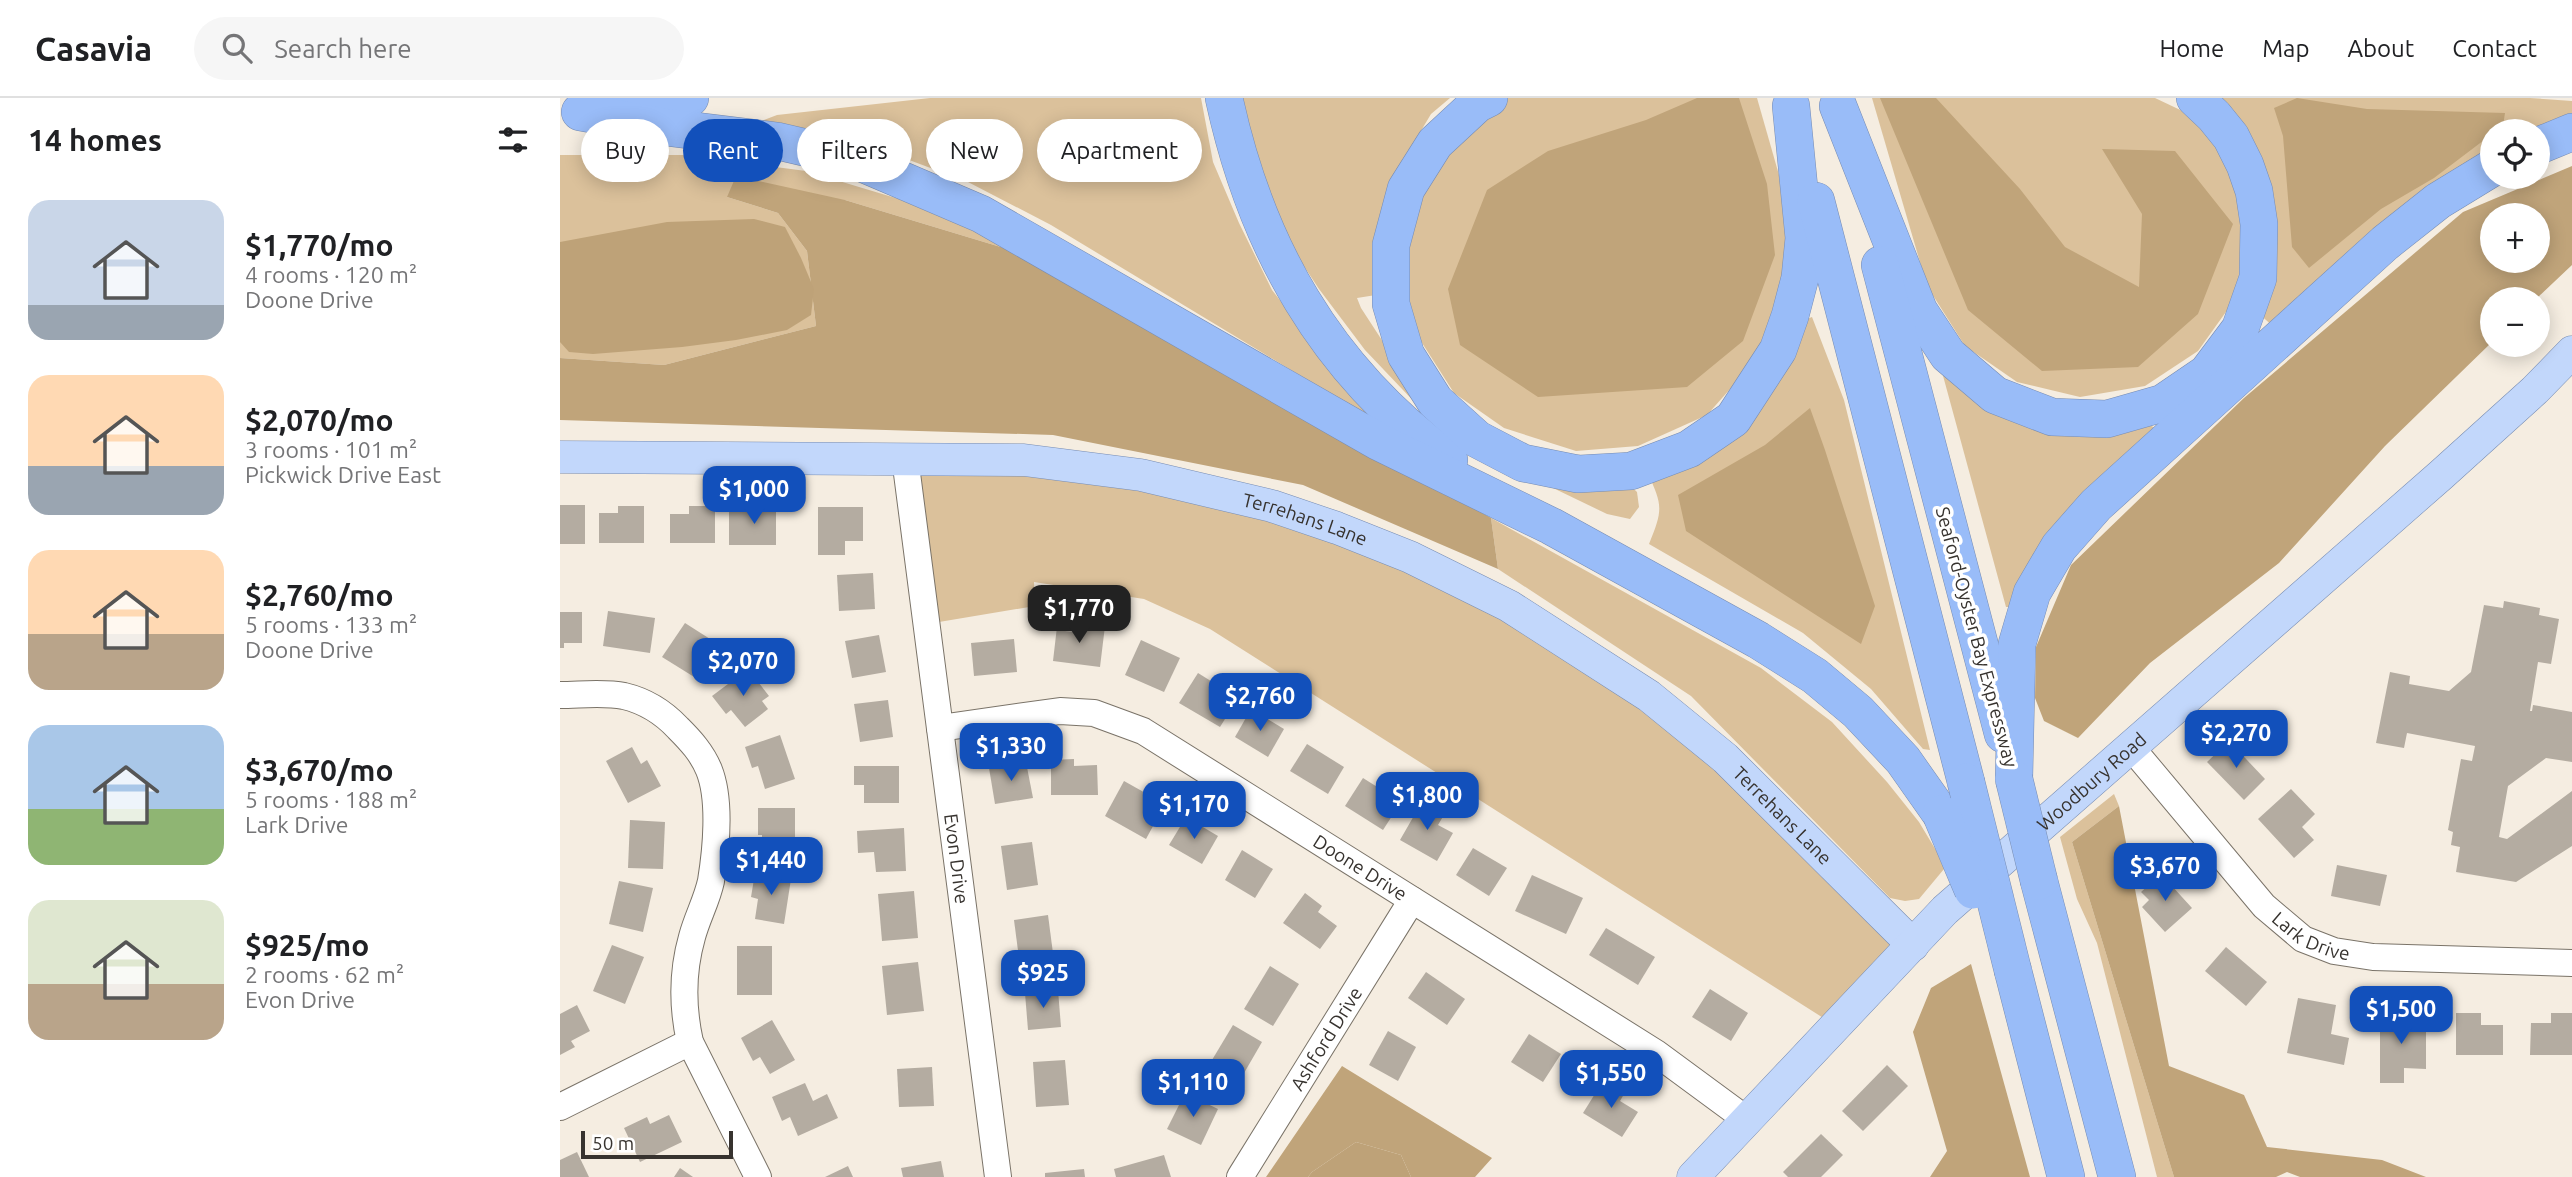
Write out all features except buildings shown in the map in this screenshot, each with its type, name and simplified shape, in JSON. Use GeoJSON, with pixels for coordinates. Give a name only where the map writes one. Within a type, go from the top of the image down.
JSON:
{"type":"FeatureCollection","features":[{"type":"Feature","properties":{"kind":"highway"},"geometry":{"type":"LineString","coordinates":[[570,113],[690,98]]}},
{"type":"Feature","properties":{"kind":"highway"},"geometry":{"type":"LineString","coordinates":[[1224,98],[1236,152],[1262,225],[1296,291],[1335,351],[1374,395],[1421,439],[1478,481],[1551,526],[1758,640],[1815,676],[1858,712],[1903,760],[1941,814],[1975,895],[2006,977],[2065,1177]]}},
{"type":"Feature","properties":{"kind":"highway"},"geometry":{"type":"LineString","coordinates":[[1489,98],[1477,104],[1435,143],[1406,190],[1391,245],[1391,304],[1406,355],[1435,401],[1477,439],[1523,463],[1578,474],[1632,471],[1689,449],[1733,419],[1778,350],[1800,278],[1804,238],[1790,102]]}},
{"type":"Feature","properties":{"kind":"highway"},"geometry":{"type":"LineString","coordinates":[[1837,102],[1919,311],[1948,355],[1995,394],[2052,416],[2107,419],[2163,403],[2207,373],[2240,329],[2258,278],[2259,224],[2254,191],[2245,165],[2231,136],[2195,98]]}},
{"type":"Feature","properties":{"kind":"highway"},"geometry":{"type":"LineString","coordinates":[[1790,102],[1966,782],[2006,977]]}},
{"type":"Feature","properties":{"kind":"highway","name":"Seaford-Oyster Bay Expressway"},"geometry":{"type":"LineString","coordinates":[[1837,102],[2117,1177]]}},
{"type":"Feature","properties":{"kind":"highway"},"geometry":{"type":"LineString","coordinates":[[570,113],[776,141],[850,158],[981,214],[1378,442],[1551,526]]}},
{"type":"Feature","properties":{"kind":"highway"},"geometry":{"type":"LineString","coordinates":[[2550,141],[2572,132]]}},
{"type":"Feature","properties":{"kind":"highway"},"geometry":{"type":"LineString","coordinates":[[2014,779],[2017,644],[2032,593],[2059,547],[2096,505],[2385,243],[2438,201],[2480,175]]}},
{"type":"Feature","properties":{"kind":"main road","name":"Woodbury Road"},"geometry":{"type":"LineString","coordinates":[[1693,1177],[1945,910],[2441,475],[2535,390],[2572,352]]}},
{"type":"Feature","properties":{"kind":"main road","name":"Terrehans Lane"},"geometry":{"type":"LineString","coordinates":[[560,457],[1024,460],[1140,475],[1272,506],[1410,557],[1509,606],[1649,696],[1725,758],[1913,945]]}},
{"type":"Feature","properties":{"kind":"street","name":"Evon Drive"},"geometry":{"type":"LineString","coordinates":[[905,458],[998,1177]]}},
{"type":"Feature","properties":{"kind":"street"},"geometry":{"type":"LineString","coordinates":[[560,695],[622,696],[644,703],[667,716],[690,740],[709,771],[713,788],[716,844],[710,884],[692,936],[684,977],[685,1018],[690,1042],[758,1177]]}},
{"type":"Feature","properties":{"kind":"street","name":"Doone Drive"},"geometry":{"type":"LineString","coordinates":[[940,728],[1060,711],[1094,713],[1143,732],[1656,1053],[1747,1120]]}},
{"type":"Feature","properties":{"kind":"street","name":"Lark Drive"},"geometry":{"type":"LineString","coordinates":[[2130,746],[2264,906],[2304,939],[2334,951],[2373,957],[2572,963]]}},
{"type":"Feature","properties":{"kind":"street","name":"Ashford Drive"},"geometry":{"type":"LineString","coordinates":[[1240,1177],[1412,900]]}},
{"type":"Feature","properties":{"kind":"street"},"geometry":{"type":"LineString","coordinates":[[560,1107],[690,1042]]}},
{"type":"Feature","properties":{"kind":"shaded area"},"geometry":{"type":"Polygon","coordinates":[[[930,98],[1201,98],[1213,162],[1272,290],[1324,357],[1373,413],[1372,419],[1051,225],[968,182],[1023,182],[1023,119],[926,119],[926,166],[912,161],[912,119],[797,119],[797,133],[783,130],[783,119],[766,119],[777,115],[930,98]]]}},
{"type":"Feature","properties":{"kind":"shaded area"},"geometry":{"type":"Polygon","coordinates":[[[1240,98],[1450,98],[1431,114],[1394,176],[1376,295],[1357,298],[1415,391],[1422,410],[1365,350],[1292,248],[1262,182],[1240,98]]]}},
{"type":"Feature","properties":{"kind":"shaded area"},"geometry":{"type":"Polygon","coordinates":[[[1507,98],[1757,98],[1783,189],[1789,254],[1783,290],[1754,362],[1707,415],[1638,446],[1576,451],[1504,428],[1454,393],[1417,335],[1403,275],[1412,204],[1479,113],[1507,98]]]}},
{"type":"Feature","properties":{"kind":"shaded area"},"geometry":{"type":"Polygon","coordinates":[[[1697,98],[1739,98],[1767,184],[1775,255],[1743,341],[1687,387],[1538,397],[1460,345],[1448,289],[1487,190],[1548,151],[1646,120],[1697,98]]]}},
{"type":"Feature","properties":{"kind":"shaded area"},"geometry":{"type":"Polygon","coordinates":[[[1872,98],[2155,98],[2193,116],[2235,170],[2249,240],[2233,302],[2198,351],[2145,386],[2080,397],[2017,382],[1965,346],[1927,286],[1872,98]]]}},
{"type":"Feature","properties":{"kind":"shaded area"},"geometry":{"type":"Polygon","coordinates":[[[1880,98],[1936,98],[2020,189],[2065,247],[2139,287],[2142,214],[2102,149],[2175,151],[2233,224],[2198,314],[2138,367],[2042,371],[1968,310],[1880,98]]]}},
{"type":"Feature","properties":{"kind":"shaded area"},"geometry":{"type":"Polygon","coordinates":[[[2213,98],[2530,98],[2572,101],[2572,123],[2550,128],[2550,119],[2480,119],[2480,165],[2275,328],[2257,312],[2273,259],[2213,98]]]}},
{"type":"Feature","properties":{"kind":"shaded area"},"geometry":{"type":"Polygon","coordinates":[[[2297,98],[2367,109],[2505,113],[2504,119],[2480,119],[2480,143],[2434,178],[2381,209],[2309,268],[2292,247],[2283,136],[2274,108],[2297,98]]]}},
{"type":"Feature","properties":{"kind":"shaded area"},"geometry":{"type":"Polygon","coordinates":[[[560,155],[581,155],[581,182],[669,182],[669,155],[683,155],[683,182],[783,182],[783,168],[797,170],[797,182],[842,182],[942,212],[1030,256],[845,200],[727,197],[778,213],[807,251],[816,326],[664,365],[560,358],[560,155]]]}},
{"type":"Feature","properties":{"kind":"shaded area"},"geometry":{"type":"Polygon","coordinates":[[[2572,166],[2572,265],[2549,287],[2480,287],[2480,354],[2385,446],[2279,563],[2150,663],[2078,738],[2044,721],[2035,698],[2036,647],[2071,565],[2244,398],[2463,212],[2480,205],[2480,273],[2550,273],[2550,203],[2484,203],[2518,189],[2550,189],[2550,175],[2572,166]]]}},
{"type":"Feature","properties":{"kind":"shaded area"},"geometry":{"type":"Polygon","coordinates":[[[733,182],[763,182],[845,200],[1030,256],[1491,518],[1498,569],[1303,485],[1053,435],[560,420],[560,358],[664,365],[816,326],[807,251],[778,213],[727,197],[733,182]]]}},
{"type":"Feature","properties":{"kind":"shaded area"},"geometry":{"type":"Polygon","coordinates":[[[754,219],[785,227],[814,289],[811,315],[787,330],[682,347],[593,354],[569,352],[560,342],[560,242],[667,222],[754,219]]]}},
{"type":"Feature","properties":{"kind":"shaded area"},"geometry":{"type":"Polygon","coordinates":[[[1812,317],[1844,400],[1930,750],[1923,749],[1871,689],[1803,633],[1649,544],[1659,508],[1656,492],[1647,472],[1689,460],[1804,320],[1812,317]]]}},
{"type":"Feature","properties":{"kind":"shaded area"},"geometry":{"type":"Polygon","coordinates":[[[1936,350],[1994,402],[2140,417],[2157,430],[2014,607],[2006,607],[1936,350]]]}},
{"type":"Feature","properties":{"kind":"shaded area"},"geometry":{"type":"Polygon","coordinates":[[[1810,408],[1875,606],[1861,644],[1686,531],[1678,495],[1765,445],[1810,408]]]}},
{"type":"Feature","properties":{"kind":"shaded area"},"geometry":{"type":"Polygon","coordinates":[[[1022,468],[1265,513],[1416,566],[1626,692],[1825,859],[1913,945],[1836,1026],[1210,629],[1144,599],[1034,582],[1035,606],[939,622],[919,469],[1022,468]]]}},
{"type":"Feature","properties":{"kind":"shaded area"},"geometry":{"type":"Polygon","coordinates":[[[1559,474],[1625,481],[1637,492],[1639,507],[1630,519],[1607,514],[1551,487],[1559,474]]]}},
{"type":"Feature","properties":{"kind":"shaded area"},"geometry":{"type":"Polygon","coordinates":[[[1491,518],[1761,668],[1832,722],[1887,782],[1919,822],[1940,857],[1944,869],[1919,899],[1905,901],[1890,898],[1691,696],[1498,569],[1491,518]]]}},
{"type":"Feature","properties":{"kind":"shaded area"},"geometry":{"type":"Polygon","coordinates":[[[2114,794],[2119,806],[2072,842],[2174,1177],[2157,1177],[2097,943],[2077,899],[2060,837],[2114,794]]]}},
{"type":"Feature","properties":{"kind":"shaded area"},"geometry":{"type":"Polygon","coordinates":[[[2119,806],[2169,1066],[2244,1095],[2267,1147],[2382,1160],[2426,1177],[2300,1177],[2287,1172],[2276,1177],[2174,1177],[2072,842],[2119,806]]]}},
{"type":"Feature","properties":{"kind":"shaded area"},"geometry":{"type":"Polygon","coordinates":[[[1971,964],[2030,1177],[1930,1177],[1947,1151],[1913,1032],[1931,988],[1971,964]]]}},
{"type":"Feature","properties":{"kind":"shaded area"},"geometry":{"type":"Polygon","coordinates":[[[1342,1066],[1492,1158],[1475,1177],[1411,1177],[1401,1155],[1356,1142],[1308,1177],[1266,1177],[1342,1066]]]}},
{"type":"Feature","properties":{"kind":"shaded area"},"geometry":{"type":"Polygon","coordinates":[[[1356,1142],[1401,1155],[1411,1177],[1308,1177],[1356,1142]]]}}]}
